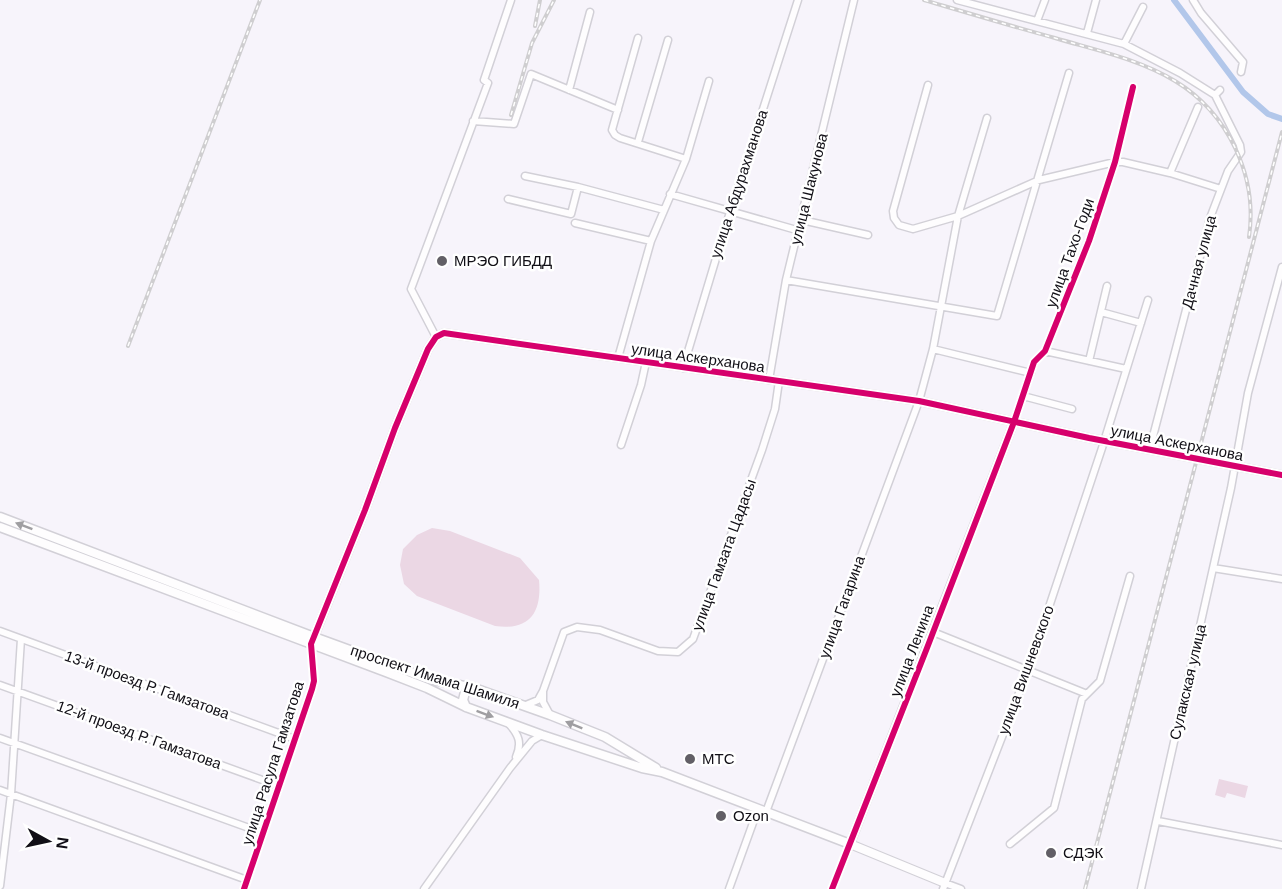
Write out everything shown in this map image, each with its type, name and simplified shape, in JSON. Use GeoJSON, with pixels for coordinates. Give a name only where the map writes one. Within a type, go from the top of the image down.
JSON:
{"type":"FeatureCollection","features":[{"type":"Feature","properties":{"kind":"main road","name":"проспект Имама Шамиля"},"geometry":{"type":"LineString","coordinates":[[0,517],[313,640],[466,707],[584,750],[662,772],[850,844]]}},
{"type":"Feature","properties":{"kind":"main road","name":"проспект Имама Шамиля"},"geometry":{"type":"LineString","coordinates":[[0,527],[313,640],[429,679],[474,688],[525,705],[605,737],[662,772]]}},
{"type":"Feature","properties":{"kind":"main road"},"geometry":{"type":"LineString","coordinates":[[466,707],[463,700],[465,692],[474,688]]}},
{"type":"Feature","properties":{"kind":"main road"},"geometry":{"type":"LineString","coordinates":[[584,750],[591,750],[597,745],[597,736],[593,732]]}},
{"type":"Feature","properties":{"kind":"street"},"geometry":{"type":"LineString","coordinates":[[313,640],[362,519],[395,428],[428,349],[436,338],[411,289],[488,83],[484,81],[511,0]]}},
{"type":"Feature","properties":{"kind":"street","name":"улица Абдурахманова"},"geometry":{"type":"LineString","coordinates":[[682,368],[798,0]]}},
{"type":"Feature","properties":{"kind":"street","name":"улица Шакунова"},"geometry":{"type":"LineString","coordinates":[[769,380],[786,280],[800,231],[854,0]]}},
{"type":"Feature","properties":{"kind":"street"},"geometry":{"type":"LineString","coordinates":[[957,0],[1124,44],[1143,7]]}},
{"type":"Feature","properties":{"kind":"street"},"geometry":{"type":"LineString","coordinates":[[1037,21],[1045,0]]}},
{"type":"Feature","properties":{"kind":"street"},"geometry":{"type":"LineString","coordinates":[[1086,33],[1096,0]]}},
{"type":"Feature","properties":{"kind":"street"},"geometry":{"type":"LineString","coordinates":[[1193,0],[1201,13],[1239,57],[1243,66],[1241,72]]}},
{"type":"Feature","properties":{"kind":"street"},"geometry":{"type":"LineString","coordinates":[[569,90],[590,12]]}},
{"type":"Feature","properties":{"kind":"street"},"geometry":{"type":"LineString","coordinates":[[638,38],[613,133],[620,138],[686,159]]}},
{"type":"Feature","properties":{"kind":"street"},"geometry":{"type":"LineString","coordinates":[[638,142],[668,40]]}},
{"type":"Feature","properties":{"kind":"street","name":"Дачная улица"},"geometry":{"type":"LineString","coordinates":[[1124,44],[1218,92],[1241,152],[1228,171],[1210,218],[1151,444]]}},
{"type":"Feature","properties":{"kind":"street"},"geometry":{"type":"LineString","coordinates":[[786,280],[997,316],[1069,73]]}},
{"type":"Feature","properties":{"kind":"street"},"geometry":{"type":"LineString","coordinates":[[473,121],[514,124],[531,74],[618,110]]}},
{"type":"Feature","properties":{"kind":"street"},"geometry":{"type":"LineString","coordinates":[[618,358],[651,241],[686,159],[709,81]]}},
{"type":"Feature","properties":{"kind":"street"},"geometry":{"type":"LineString","coordinates":[[928,85],[893,212],[899,225],[913,229],[958,216],[1039,180],[1115,162],[1170,172],[1221,189]]}},
{"type":"Feature","properties":{"kind":"street","name":"улица Тахо-Годи"},"geometry":{"type":"LineString","coordinates":[[1014,422],[1034,362],[1045,351],[1089,241],[1115,162],[1133,87]]}},
{"type":"Feature","properties":{"kind":"street"},"geometry":{"type":"LineString","coordinates":[[1170,172],[1198,107]]}},
{"type":"Feature","properties":{"kind":"street","name":"улица Гагарина"},"geometry":{"type":"LineString","coordinates":[[729,889],[762,811],[919,401],[933,349],[958,216],[987,118]]}},
{"type":"Feature","properties":{"kind":"street"},"geometry":{"type":"LineString","coordinates":[[525,176],[664,210]]}},
{"type":"Feature","properties":{"kind":"street"},"geometry":{"type":"LineString","coordinates":[[508,199],[571,214],[578,188]]}},
{"type":"Feature","properties":{"kind":"street"},"geometry":{"type":"LineString","coordinates":[[670,194],[800,231]]}},
{"type":"Feature","properties":{"kind":"street"},"geometry":{"type":"LineString","coordinates":[[802,220],[868,235]]}},
{"type":"Feature","properties":{"kind":"street"},"geometry":{"type":"LineString","coordinates":[[574,223],[651,241]]}},
{"type":"Feature","properties":{"kind":"street","name":"Сулакская улица"},"geometry":{"type":"LineString","coordinates":[[1142,889],[1234,476],[1248,393],[1282,267]]}},
{"type":"Feature","properties":{"kind":"street"},"geometry":{"type":"LineString","coordinates":[[1089,361],[1107,286]]}},
{"type":"Feature","properties":{"kind":"street","name":"улица Вишневского"},"geometry":{"type":"LineString","coordinates":[[944,886],[1028,670],[1102,448],[1148,300]]}},
{"type":"Feature","properties":{"kind":"street"},"geometry":{"type":"LineString","coordinates":[[1101,312],[1141,323]]}},
{"type":"Feature","properties":{"kind":"street","name":"улица Аскерханова"},"geometry":{"type":"LineString","coordinates":[[436,338],[444,333],[453,333],[919,401],[1089,438],[1282,475]]}},
{"type":"Feature","properties":{"kind":"street"},"geometry":{"type":"LineString","coordinates":[[933,349],[1031,373]]}},
{"type":"Feature","properties":{"kind":"street"},"geometry":{"type":"LineString","coordinates":[[1045,351],[1126,369]]}},
{"type":"Feature","properties":{"kind":"street"},"geometry":{"type":"LineString","coordinates":[[621,445],[641,385],[646,362]]}},
{"type":"Feature","properties":{"kind":"street","name":"улица Гамзата Цадасы"},"geometry":{"type":"LineString","coordinates":[[543,691],[564,632],[577,627],[600,630],[658,651],[678,652],[693,639],[762,450],[775,409],[779,381]]}},
{"type":"Feature","properties":{"kind":"street"},"geometry":{"type":"LineString","coordinates":[[1023,396],[1072,409]]}},
{"type":"Feature","properties":{"kind":"street","name":"улица Ленина"},"geometry":{"type":"LineString","coordinates":[[832,889],[1014,422]]}},
{"type":"Feature","properties":{"kind":"street"},"geometry":{"type":"LineString","coordinates":[[1213,568],[1282,579]]}},
{"type":"Feature","properties":{"kind":"street"},"geometry":{"type":"LineString","coordinates":[[1010,844],[1054,808],[1082,699],[1100,681],[1130,576]]}},
{"type":"Feature","properties":{"kind":"street","name":"13-й проезд Р. Гамзатова"},"geometry":{"type":"LineString","coordinates":[[0,631],[295,739]]}},
{"type":"Feature","properties":{"kind":"street"},"geometry":{"type":"LineString","coordinates":[[933,632],[1086,694]]}},
{"type":"Feature","properties":{"kind":"street"},"geometry":{"type":"LineString","coordinates":[[0,886],[3,843],[11,794],[21,639]]}},
{"type":"Feature","properties":{"kind":"street","name":"улица Расула Гамзатова"},"geometry":{"type":"LineString","coordinates":[[244,889],[314,681],[313,640]]}},
{"type":"Feature","properties":{"kind":"street","name":"12-й проезд Р. Гамзатова"},"geometry":{"type":"LineString","coordinates":[[0,685],[279,786]]}},
{"type":"Feature","properties":{"kind":"street"},"geometry":{"type":"LineString","coordinates":[[525,705],[538,700],[543,691]]}},
{"type":"Feature","properties":{"kind":"street"},"geometry":{"type":"LineString","coordinates":[[543,691],[543,702],[550,715]]}},
{"type":"Feature","properties":{"kind":"street"},"geometry":{"type":"LineString","coordinates":[[506,722],[517,733],[520,745],[510,768]]}},
{"type":"Feature","properties":{"kind":"street"},"geometry":{"type":"LineString","coordinates":[[424,889],[510,768],[532,741],[542,735]]}},
{"type":"Feature","properties":{"kind":"street"},"geometry":{"type":"LineString","coordinates":[[0,738],[263,833]]}},
{"type":"Feature","properties":{"kind":"street"},"geometry":{"type":"LineString","coordinates":[[0,790],[247,880]]}},
{"type":"Feature","properties":{"kind":"street"},"geometry":{"type":"LineString","coordinates":[[1158,821],[1282,845]]}},
{"type":"Feature","properties":{"kind":"street"},"geometry":{"type":"LineString","coordinates":[[850,844],[944,886],[961,889]]}},
{"type":"Feature","properties":{"kind":"shaded area"},"geometry":{"type":"Polygon","coordinates":[[[432,528],[450,531],[520,558],[539,580],[538,601],[531,617],[517,625],[495,626],[417,596],[404,584],[400,565],[403,549],[417,535],[432,528]]]}},
{"type":"Feature","properties":{"kind":"shaded area"},"geometry":{"type":"Polygon","coordinates":[[[1219,779],[1248,786],[1245,798],[1227,793],[1225,798],[1215,795],[1219,779]]]}},
{"type":"Feature","properties":{"kind":"waterway"},"geometry":{"type":"LineString","coordinates":[[1174,0],[1243,92],[1268,114],[1282,119]]}},
{"type":"Feature","properties":{"kind":"railway"},"geometry":{"type":"LineString","coordinates":[[128,346],[260,0]]}},
{"type":"Feature","properties":{"kind":"railway"},"geometry":{"type":"LineString","coordinates":[[535,26],[540,0]]}},
{"type":"Feature","properties":{"kind":"railway"},"geometry":{"type":"LineString","coordinates":[[511,115],[532,43],[554,0]]}},
{"type":"Feature","properties":{"kind":"railway"},"geometry":{"type":"LineString","coordinates":[[924,0],[1132,61],[1161,73],[1194,94],[1224,128],[1244,169],[1251,214],[1249,237]]}},
{"type":"Feature","properties":{"kind":"railway"},"geometry":{"type":"LineString","coordinates":[[1085,889],[1282,132]]}},
{"type":"Feature","properties":{"kind":"cycle path"},"geometry":{"type":"LineString","coordinates":[[832,889],[1014,422],[1034,362],[1045,351],[1089,241],[1115,162],[1133,87]]}},
{"type":"Feature","properties":{"kind":"cycle path"},"geometry":{"type":"LineString","coordinates":[[244,889],[312,689],[314,681],[311,644],[428,349],[436,337],[444,333],[919,401],[1089,438],[1282,475]]}},
{"type":"Feature","properties":{"kind":"place","name":"МРЭО ГИБДД"},"geometry":{"type":"Point","coordinates":[442,261]}},
{"type":"Feature","properties":{"kind":"place","name":"МТС"},"geometry":{"type":"Point","coordinates":[690,759]}},
{"type":"Feature","properties":{"kind":"place","name":"Ozon"},"geometry":{"type":"Point","coordinates":[721,816]}},
{"type":"Feature","properties":{"kind":"place","name":"СДЭК"},"geometry":{"type":"Point","coordinates":[1051,853]}}]}
